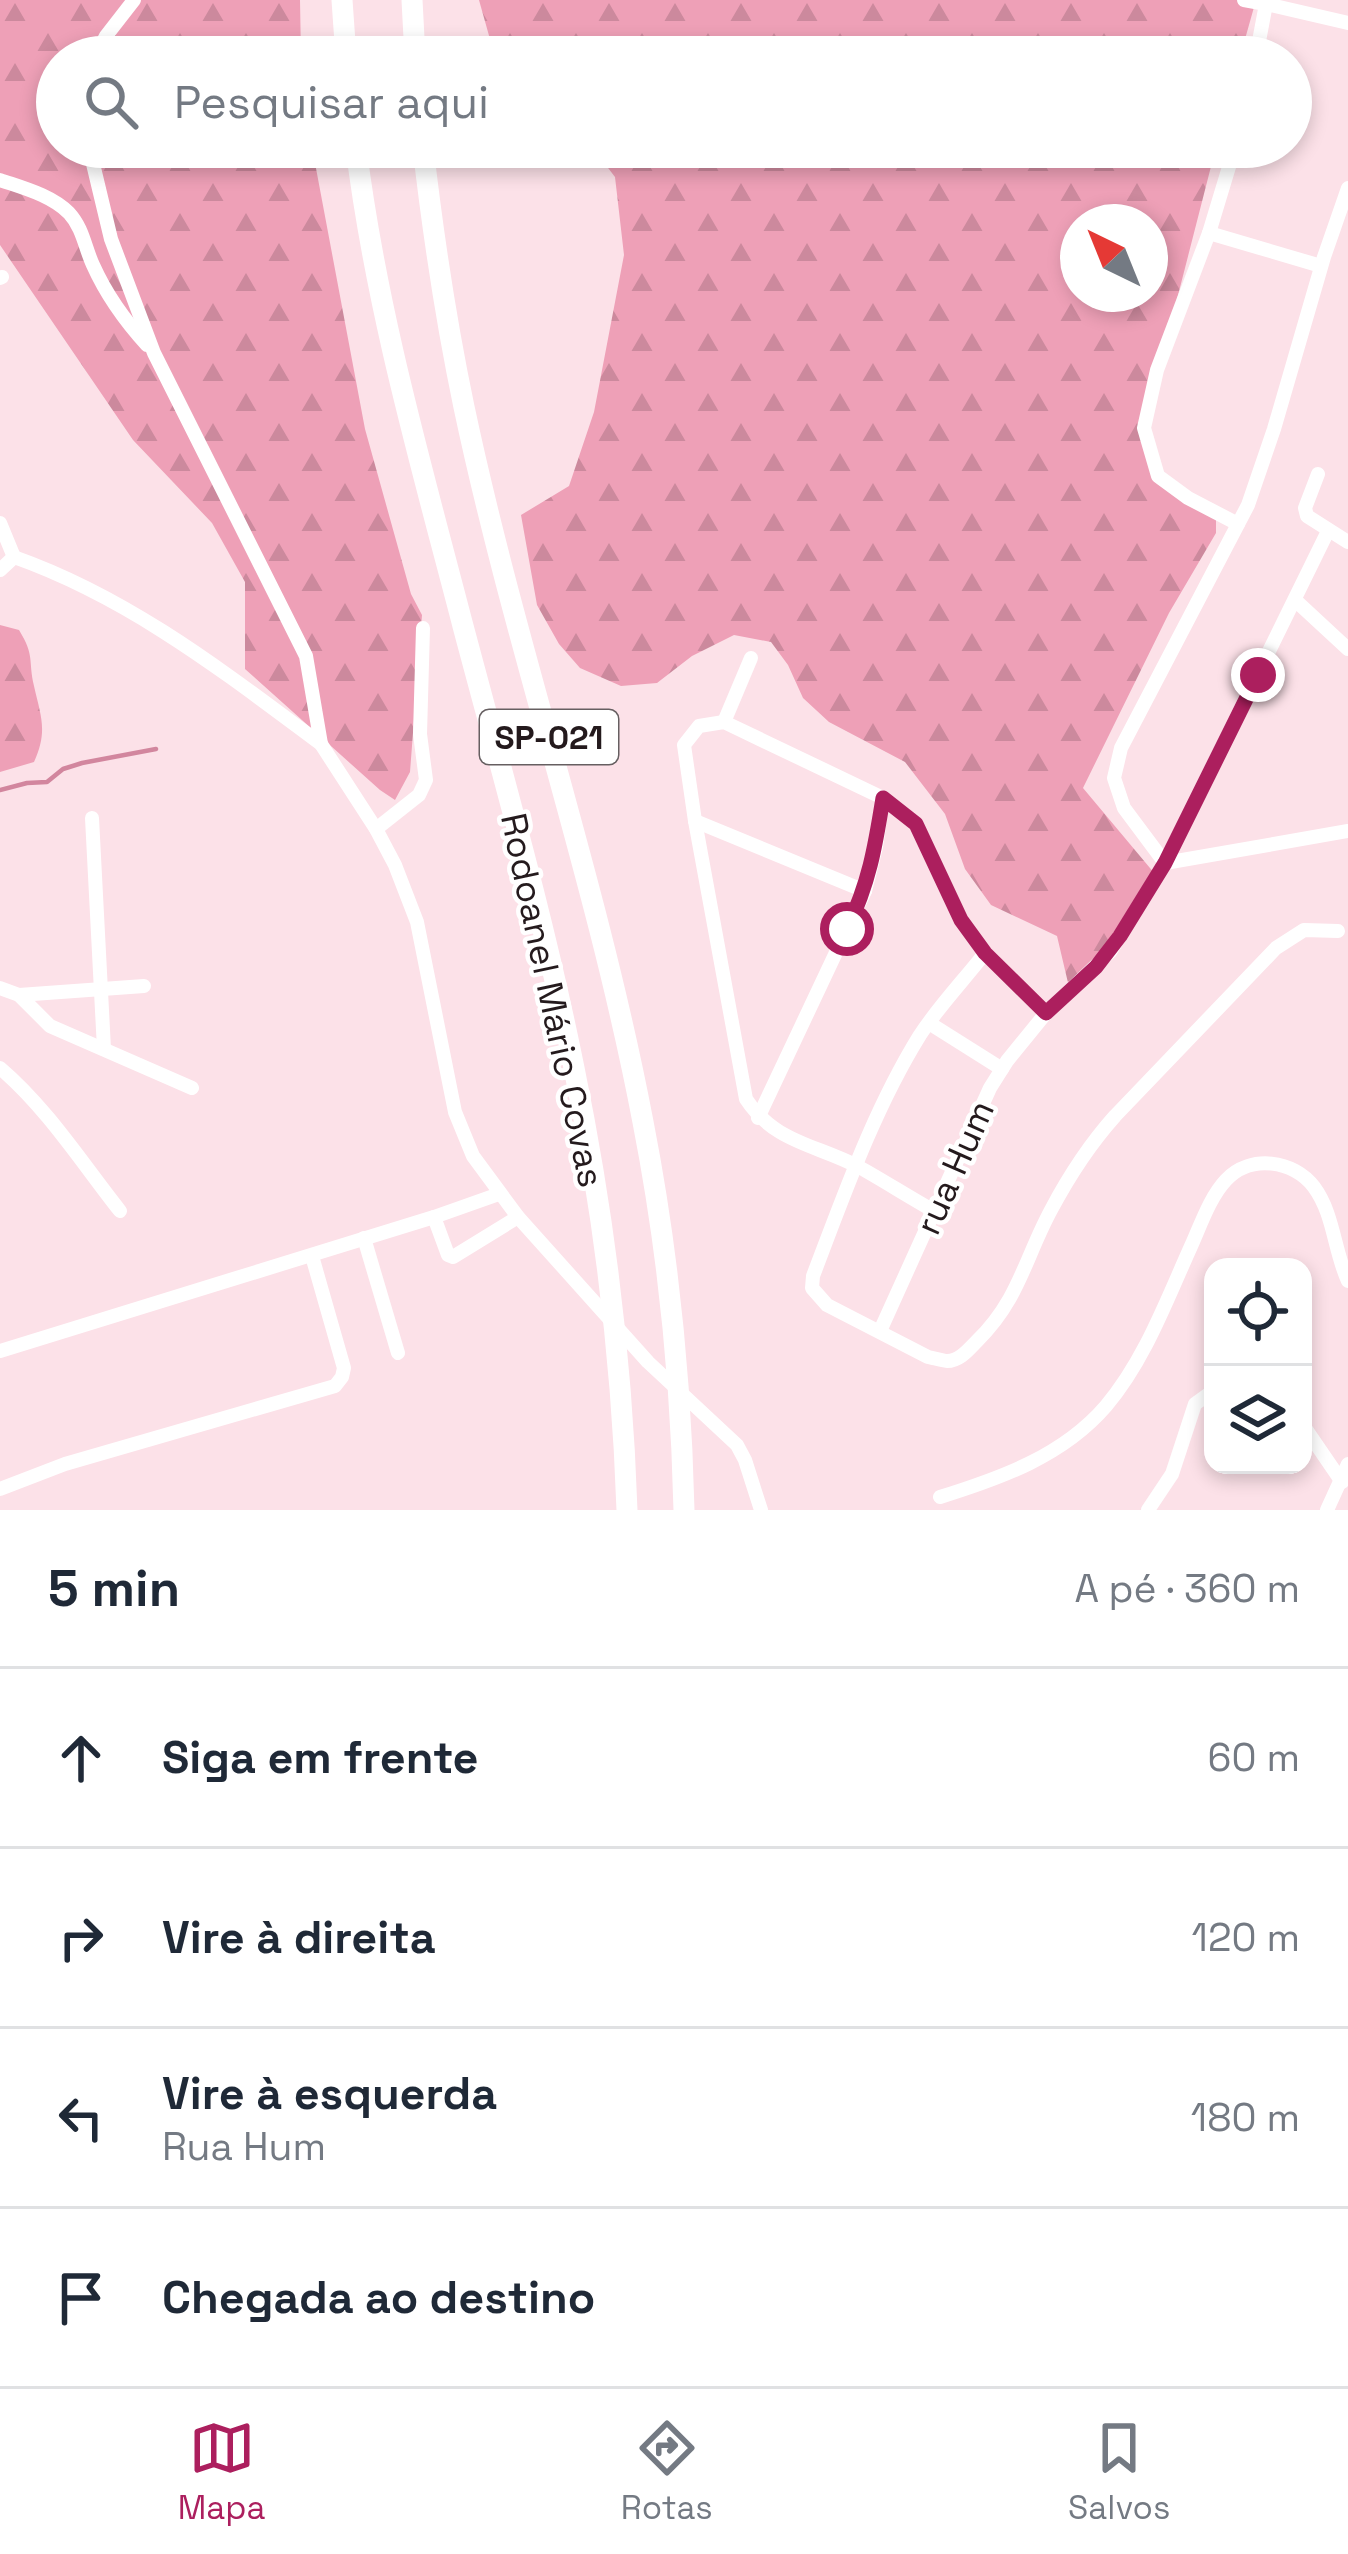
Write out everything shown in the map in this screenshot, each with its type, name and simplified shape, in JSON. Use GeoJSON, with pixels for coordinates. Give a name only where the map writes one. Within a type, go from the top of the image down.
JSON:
{"type":"FeatureCollection","features":[{"type":"Feature","properties":{"kind":"highway"},"geometry":{"type":"LineString","coordinates":[[342,0],[345,36]]}},
{"type":"Feature","properties":{"kind":"highway"},"geometry":{"type":"LineString","coordinates":[[412,0],[414,36]]}},
{"type":"Feature","properties":{"kind":"highway","name":"Rodoanel Mário Covas"},"geometry":{"type":"LineString","coordinates":[[359,168],[402,390],[548,948],[574,1067],[616,1334],[627,1510]]}},
{"type":"Feature","properties":{"kind":"highway","name":"Rodoanel Mário Covas"},"geometry":{"type":"LineString","coordinates":[[426,168],[464,408],[613,985],[643,1121],[674,1328],[684,1510]]}},
{"type":"Feature","properties":{"kind":"street"},"geometry":{"type":"LineString","coordinates":[[106,36],[134,0]]}},
{"type":"Feature","properties":{"kind":"street"},"geometry":{"type":"LineString","coordinates":[[1244,0],[1348,23]]}},
{"type":"Feature","properties":{"kind":"street"},"geometry":{"type":"LineString","coordinates":[[1260,36],[1266,4]]}},
{"type":"Feature","properties":{"kind":"street"},"geometry":{"type":"LineString","coordinates":[[94,168],[111,239],[154,353],[306,656],[321,744]]}},
{"type":"Feature","properties":{"kind":"street"},"geometry":{"type":"LineString","coordinates":[[1229,168],[1157,370],[1144,428],[1158,476],[1238,524]]}},
{"type":"Feature","properties":{"kind":"street"},"geometry":{"type":"LineString","coordinates":[[0,180],[43,196],[68,212],[129,326],[154,353]]}},
{"type":"Feature","properties":{"kind":"street"},"geometry":{"type":"LineString","coordinates":[[1165,863],[1124,808],[1114,778],[1121,748],[1248,505],[1348,188]]}},
{"type":"Feature","properties":{"kind":"street"},"geometry":{"type":"LineString","coordinates":[[1209,233],[1322,266]]}},
{"type":"Feature","properties":{"kind":"street"},"geometry":{"type":"LineString","coordinates":[[1318,474],[1305,508],[1307,516],[1348,542]]}},
{"type":"Feature","properties":{"kind":"street"},"geometry":{"type":"LineString","coordinates":[[0,523],[14,557],[59,573],[136,613],[321,744],[376,830],[417,922],[460,1129],[472,1156],[499,1194],[648,1362],[737,1445],[761,1510]]}},
{"type":"Feature","properties":{"kind":"street"},"geometry":{"type":"LineString","coordinates":[[934,1211],[856,1166],[774,1131],[746,1099],[684,745],[699,726],[724,722],[883,798],[916,824],[961,920],[985,953],[1046,1013],[1110,952],[1165,863],[1328,531]]}},
{"type":"Feature","properties":{"kind":"street"},"geometry":{"type":"LineString","coordinates":[[0,570],[14,557]]}},
{"type":"Feature","properties":{"kind":"street"},"geometry":{"type":"LineString","coordinates":[[1295,600],[1348,649]]}},
{"type":"Feature","properties":{"kind":"street"},"geometry":{"type":"LineString","coordinates":[[376,830],[419,795],[426,780],[420,734],[422,628]]}},
{"type":"Feature","properties":{"kind":"street"},"geometry":{"type":"LineString","coordinates":[[724,722],[751,658]]}},
{"type":"Feature","properties":{"kind":"street"},"geometry":{"type":"LineString","coordinates":[[758,1118],[865,891],[883,798]]}},
{"type":"Feature","properties":{"kind":"street"},"geometry":{"type":"LineString","coordinates":[[92,818],[104,1049]]}},
{"type":"Feature","properties":{"kind":"street"},"geometry":{"type":"LineString","coordinates":[[695,821],[865,891]]}},
{"type":"Feature","properties":{"kind":"street"},"geometry":{"type":"LineString","coordinates":[[1165,863],[1348,832]]}},
{"type":"Feature","properties":{"kind":"street"},"geometry":{"type":"LineString","coordinates":[[985,953],[929,1023],[897,1078],[812,1276],[812,1288],[826,1305],[928,1357],[946,1361],[960,1358],[1002,1316],[1048,1215],[1095,1138],[1290,936],[1304,930],[1345,933]]}},
{"type":"Feature","properties":{"kind":"street"},"geometry":{"type":"LineString","coordinates":[[0,988],[19,995],[144,986]]}},
{"type":"Feature","properties":{"kind":"street"},"geometry":{"type":"LineString","coordinates":[[19,995],[50,1026],[192,1088]]}},
{"type":"Feature","properties":{"kind":"street","name":"rua Hum"},"geometry":{"type":"LineString","coordinates":[[880,1331],[990,1088],[1046,1013]]}},
{"type":"Feature","properties":{"kind":"street"},"geometry":{"type":"LineString","coordinates":[[929,1023],[1002,1069]]}},
{"type":"Feature","properties":{"kind":"street"},"geometry":{"type":"LineString","coordinates":[[0,1069],[52,1123],[120,1211]]}},
{"type":"Feature","properties":{"kind":"street"},"geometry":{"type":"LineString","coordinates":[[940,1497],[1029,1465],[1105,1408],[1132,1369],[1210,1205],[1227,1179],[1245,1167],[1280,1163],[1310,1181],[1323,1200],[1348,1281]]}},
{"type":"Feature","properties":{"kind":"street"},"geometry":{"type":"LineString","coordinates":[[0,1352],[499,1194]]}},
{"type":"Feature","properties":{"kind":"street"},"geometry":{"type":"LineString","coordinates":[[434,1217],[453,1258],[518,1216]]}},
{"type":"Feature","properties":{"kind":"street"},"geometry":{"type":"LineString","coordinates":[[364,1238],[398,1353]]}},
{"type":"Feature","properties":{"kind":"street"},"geometry":{"type":"LineString","coordinates":[[0,1489],[65,1464],[335,1385],[344,1368],[312,1256]]}},
{"type":"Feature","properties":{"kind":"street"},"geometry":{"type":"LineString","coordinates":[[1148,1510],[1172,1474],[1195,1404],[1204,1398]]}},
{"type":"Feature","properties":{"kind":"street"},"geometry":{"type":"LineString","coordinates":[[1312,1438],[1342,1482]]}},
{"type":"Feature","properties":{"kind":"street"},"geometry":{"type":"LineString","coordinates":[[1328,1510],[1348,1464]]}},
{"type":"Feature","properties":{"kind":"green space"},"geometry":{"type":"Polygon","coordinates":[[[0,0],[300,0],[301,36],[36,36],[36,168],[316,168],[365,429],[411,594],[422,615],[410,772],[395,800],[245,669],[245,582],[212,523],[133,440],[0,245],[0,0]]]}},
{"type":"Feature","properties":{"kind":"green space"},"geometry":{"type":"Polygon","coordinates":[[[479,0],[1256,0],[1246,36],[489,36],[479,0]]]}},
{"type":"Feature","properties":{"kind":"green space"},"geometry":{"type":"Polygon","coordinates":[[[608,168],[1211,168],[1144,428],[1158,476],[1216,513],[1216,533],[1169,613],[1083,788],[1155,874],[1107,950],[1069,987],[1057,936],[991,905],[965,869],[945,814],[905,762],[829,722],[803,698],[771,642],[734,635],[692,656],[657,683],[621,686],[580,668],[559,644],[537,605],[521,515],[569,486],[594,412],[624,255],[615,177],[608,168]]]}},
{"type":"Feature","properties":{"kind":"green space"},"geometry":{"type":"Polygon","coordinates":[[[0,625],[19,630],[27,646],[42,733],[34,762],[0,772],[0,625]]]}},
{"type":"Feature","properties":{"kind":"waterway"},"geometry":{"type":"LineString","coordinates":[[0,790],[47,782],[63,769],[82,763],[156,749]]}},
{"type":"Feature","properties":{"kind":"route"},"geometry":{"type":"LineString","coordinates":[[847,929],[865,891],[883,798],[916,824],[961,920],[985,953],[1046,1013],[1110,952],[1165,863],[1258,675]]}}]}
